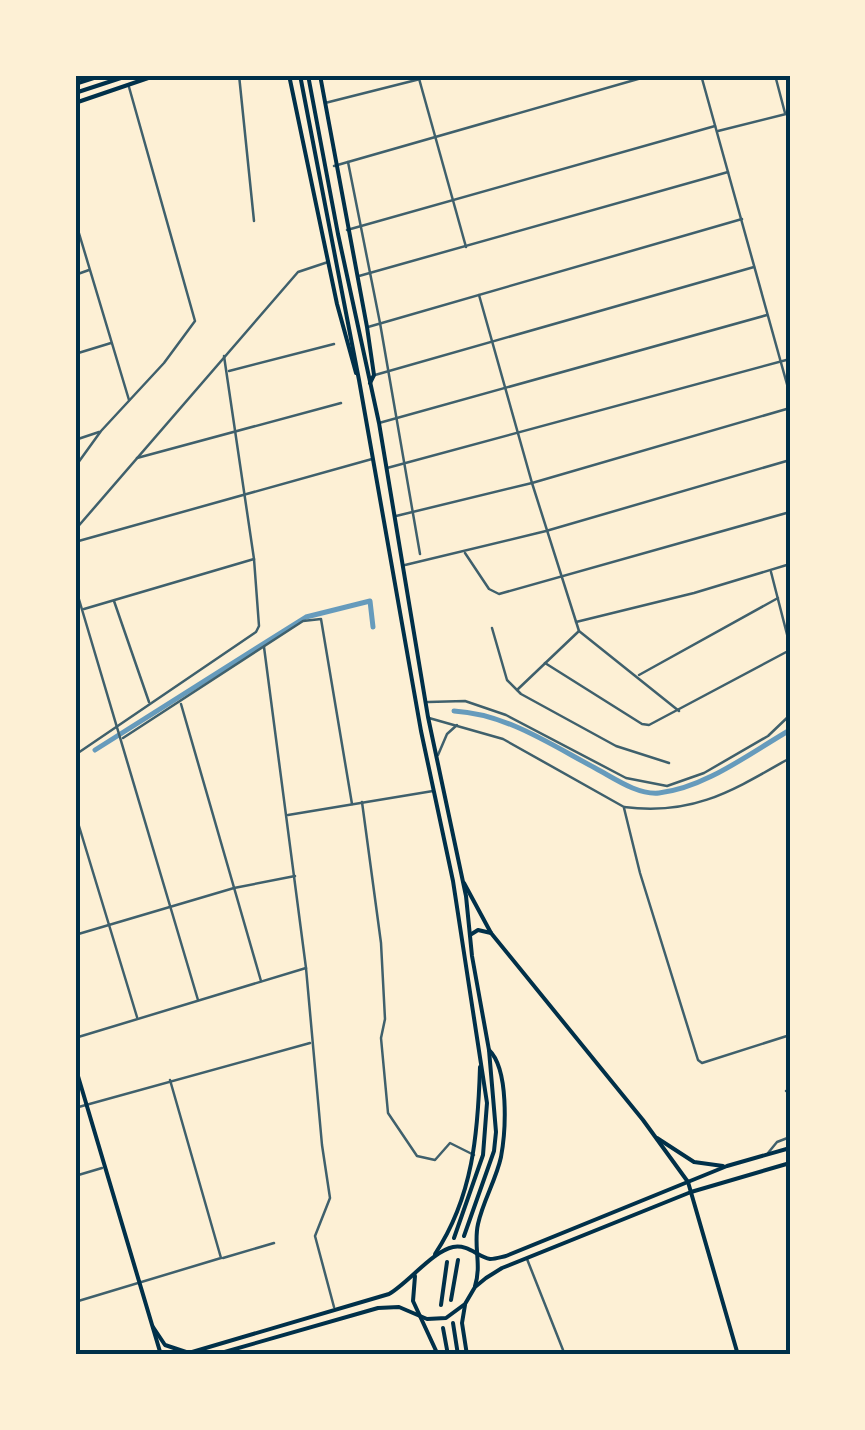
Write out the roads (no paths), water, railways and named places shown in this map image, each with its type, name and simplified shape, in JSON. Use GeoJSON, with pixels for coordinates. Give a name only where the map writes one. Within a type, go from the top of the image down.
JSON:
{"type":"FeatureCollection","features":[{"type":"Feature","properties":{"kind":"main road"},"geometry":{"type":"LineString","coordinates":[[75,84],[103,75]]}},
{"type":"Feature","properties":{"kind":"main road"},"geometry":{"type":"LineString","coordinates":[[75,93],[130,75]]}},
{"type":"Feature","properties":{"kind":"main road"},"geometry":{"type":"LineString","coordinates":[[75,102],[158,75]]}},
{"type":"Feature","properties":{"kind":"main road"},"geometry":{"type":"LineString","coordinates":[[289,75],[344,333],[359,380]]}},
{"type":"Feature","properties":{"kind":"main road"},"geometry":{"type":"LineString","coordinates":[[300,75],[453,881],[487,1103],[483,1155],[454,1238]]}},
{"type":"Feature","properties":{"kind":"main road"},"geometry":{"type":"LineString","coordinates":[[308,75],[388,468],[428,717],[466,896],[489,1050],[495,1106],[494,1151],[464,1236]]}},
{"type":"Feature","properties":{"kind":"main road"},"geometry":{"type":"LineString","coordinates":[[320,75],[367,327],[374,376],[370,383]]}},
{"type":"Feature","properties":{"kind":"main road"},"geometry":{"type":"LineString","coordinates":[[462,878],[492,933],[688,1182],[738,1355]]}},
{"type":"Feature","properties":{"kind":"main road"},"geometry":{"type":"LineString","coordinates":[[470,935],[478,930],[492,933]]}},
{"type":"Feature","properties":{"kind":"main road"},"geometry":{"type":"LineString","coordinates":[[467,1355],[462,1323],[465,1304],[480,1271],[475,1252],[478,1224],[501,1157],[503,1134],[501,1068],[489,1050]]}},
{"type":"Feature","properties":{"kind":"main road"},"geometry":{"type":"LineString","coordinates":[[153,1326],[165,1345],[185,1354],[388,1294],[415,1276],[448,1236],[472,1172],[480,1058]]}},
{"type":"Feature","properties":{"kind":"main road"},"geometry":{"type":"LineString","coordinates":[[75,1066],[161,1355]]}},
{"type":"Feature","properties":{"kind":"main road"},"geometry":{"type":"LineString","coordinates":[[657,1138],[694,1162],[728,1166]]}},
{"type":"Feature","properties":{"kind":"main road"},"geometry":{"type":"LineString","coordinates":[[433,1257],[453,1247],[488,1259],[506,1256],[728,1166],[790,1148]]}},
{"type":"Feature","properties":{"kind":"main road"},"geometry":{"type":"LineString","coordinates":[[475,1287],[502,1268],[692,1192],[789,1163]]}},
{"type":"Feature","properties":{"kind":"main road"},"geometry":{"type":"LineString","coordinates":[[451,1300],[458,1260]]}},
{"type":"Feature","properties":{"kind":"main road"},"geometry":{"type":"LineString","coordinates":[[441,1305],[448,1262]]}},
{"type":"Feature","properties":{"kind":"main road"},"geometry":{"type":"LineString","coordinates":[[415,1276],[412,1296],[438,1355]]}},
{"type":"Feature","properties":{"kind":"main road"},"geometry":{"type":"LineString","coordinates":[[214,1355],[378,1308],[399,1307],[433,1320],[446,1318],[465,1304]]}},
{"type":"Feature","properties":{"kind":"main road"},"geometry":{"type":"LineString","coordinates":[[453,1323],[458,1355]]}},
{"type":"Feature","properties":{"kind":"main road"},"geometry":{"type":"LineString","coordinates":[[443,1328],[448,1355]]}},
{"type":"Feature","properties":{"kind":"street"},"geometry":{"type":"LineString","coordinates":[[239,75],[254,221]]}},
{"type":"Feature","properties":{"kind":"street"},"geometry":{"type":"LineString","coordinates":[[324,103],[436,75]]}},
{"type":"Feature","properties":{"kind":"street"},"geometry":{"type":"LineString","coordinates":[[334,166],[652,75]]}},
{"type":"Feature","properties":{"kind":"street"},"geometry":{"type":"LineString","coordinates":[[701,75],[790,395]]}},
{"type":"Feature","properties":{"kind":"street"},"geometry":{"type":"LineString","coordinates":[[347,230],[453,198],[788,114],[775,75]]}},
{"type":"Feature","properties":{"kind":"street"},"geometry":{"type":"LineString","coordinates":[[418,77],[466,247]]}},
{"type":"Feature","properties":{"kind":"street"},"geometry":{"type":"LineString","coordinates":[[75,467],[100,431],[195,324],[128,85]]}},
{"type":"Feature","properties":{"kind":"street"},"geometry":{"type":"LineString","coordinates":[[348,162],[420,554]]}},
{"type":"Feature","properties":{"kind":"street"},"geometry":{"type":"LineString","coordinates":[[358,276],[728,172]]}},
{"type":"Feature","properties":{"kind":"street"},"geometry":{"type":"LineString","coordinates":[[75,220],[130,401]]}},
{"type":"Feature","properties":{"kind":"street"},"geometry":{"type":"LineString","coordinates":[[367,327],[742,220]]}},
{"type":"Feature","properties":{"kind":"street"},"geometry":{"type":"LineString","coordinates":[[75,530],[298,272],[328,262]]}},
{"type":"Feature","properties":{"kind":"street"},"geometry":{"type":"LineString","coordinates":[[374,376],[754,267]]}},
{"type":"Feature","properties":{"kind":"street"},"geometry":{"type":"LineString","coordinates":[[75,274],[90,270]]}},
{"type":"Feature","properties":{"kind":"street"},"geometry":{"type":"LineString","coordinates":[[479,295],[517,434],[579,631],[678,711]]}},
{"type":"Feature","properties":{"kind":"street"},"geometry":{"type":"LineString","coordinates":[[379,423],[767,314]]}},
{"type":"Feature","properties":{"kind":"street"},"geometry":{"type":"LineString","coordinates":[[75,354],[111,344]]}},
{"type":"Feature","properties":{"kind":"street"},"geometry":{"type":"LineString","coordinates":[[228,372],[334,344]]}},
{"type":"Feature","properties":{"kind":"street"},"geometry":{"type":"LineString","coordinates":[[75,755],[256,632],[260,619],[254,558],[224,356]]}},
{"type":"Feature","properties":{"kind":"street"},"geometry":{"type":"LineString","coordinates":[[388,468],[790,358]]}},
{"type":"Feature","properties":{"kind":"street"},"geometry":{"type":"LineString","coordinates":[[135,459],[341,403]]}},
{"type":"Feature","properties":{"kind":"street"},"geometry":{"type":"LineString","coordinates":[[396,516],[532,484],[790,408]]}},
{"type":"Feature","properties":{"kind":"street"},"geometry":{"type":"LineString","coordinates":[[75,440],[100,431]]}},
{"type":"Feature","properties":{"kind":"street"},"geometry":{"type":"LineString","coordinates":[[75,542],[373,458]]}},
{"type":"Feature","properties":{"kind":"street"},"geometry":{"type":"LineString","coordinates":[[405,565],[546,531],[790,460]]}},
{"type":"Feature","properties":{"kind":"street"},"geometry":{"type":"LineString","coordinates":[[464,552],[494,593],[561,579],[790,512]]}},
{"type":"Feature","properties":{"kind":"street"},"geometry":{"type":"LineString","coordinates":[[83,609],[254,558]]}},
{"type":"Feature","properties":{"kind":"street"},"geometry":{"type":"LineString","coordinates":[[576,622],[790,564]]}},
{"type":"Feature","properties":{"kind":"street"},"geometry":{"type":"LineString","coordinates":[[545,663],[649,725],[790,648],[770,570]]}},
{"type":"Feature","properties":{"kind":"street"},"geometry":{"type":"LineString","coordinates":[[75,586],[198,1000]]}},
{"type":"Feature","properties":{"kind":"street"},"geometry":{"type":"LineString","coordinates":[[638,676],[778,598]]}},
{"type":"Feature","properties":{"kind":"street"},"geometry":{"type":"LineString","coordinates":[[114,600],[149,703]]}},
{"type":"Feature","properties":{"kind":"street"},"geometry":{"type":"LineString","coordinates":[[122,739],[303,621],[318,619],[323,622],[352,804]]}},
{"type":"Feature","properties":{"kind":"street"},"geometry":{"type":"LineString","coordinates":[[492,628],[504,672],[516,690],[616,746],[669,762]]}},
{"type":"Feature","properties":{"kind":"street"},"geometry":{"type":"LineString","coordinates":[[516,690],[579,631]]}},
{"type":"Feature","properties":{"kind":"street"},"geometry":{"type":"LineString","coordinates":[[264,646],[295,876],[330,1198],[315,1236],[334,1308]]}},
{"type":"Feature","properties":{"kind":"street"},"geometry":{"type":"LineString","coordinates":[[426,702],[465,700],[506,715],[626,778],[667,786],[704,773],[752,745],[790,715]]}},
{"type":"Feature","properties":{"kind":"street"},"geometry":{"type":"LineString","coordinates":[[181,702],[261,982]]}},
{"type":"Feature","properties":{"kind":"street"},"geometry":{"type":"LineString","coordinates":[[428,717],[503,739],[624,806],[646,810],[691,806],[715,799],[790,758]]}},
{"type":"Feature","properties":{"kind":"street"},"geometry":{"type":"LineString","coordinates":[[437,761],[446,734],[458,724]]}},
{"type":"Feature","properties":{"kind":"street"},"geometry":{"type":"LineString","coordinates":[[287,815],[434,790]]}},
{"type":"Feature","properties":{"kind":"street"},"geometry":{"type":"LineString","coordinates":[[362,802],[380,942],[385,1020],[380,1038],[388,1113],[417,1156],[434,1160],[450,1143],[474,1155]]}},
{"type":"Feature","properties":{"kind":"street"},"geometry":{"type":"LineString","coordinates":[[624,806],[640,872],[698,1060],[702,1063],[790,1035]]}},
{"type":"Feature","properties":{"kind":"street"},"geometry":{"type":"LineString","coordinates":[[75,812],[138,1019]]}},
{"type":"Feature","properties":{"kind":"street"},"geometry":{"type":"LineString","coordinates":[[75,935],[234,888],[295,876]]}},
{"type":"Feature","properties":{"kind":"street"},"geometry":{"type":"LineString","coordinates":[[75,1038],[306,968]]}},
{"type":"Feature","properties":{"kind":"street"},"geometry":{"type":"LineString","coordinates":[[75,1108],[312,1042]]}},
{"type":"Feature","properties":{"kind":"street"},"geometry":{"type":"LineString","coordinates":[[170,1080],[221,1258]]}},
{"type":"Feature","properties":{"kind":"street"},"geometry":{"type":"LineString","coordinates":[[768,1154],[776,1142],[790,1137]]}},
{"type":"Feature","properties":{"kind":"street"},"geometry":{"type":"LineString","coordinates":[[75,1176],[105,1168]]}},
{"type":"Feature","properties":{"kind":"street"},"geometry":{"type":"LineString","coordinates":[[75,1302],[274,1243]]}},
{"type":"Feature","properties":{"kind":"street"},"geometry":{"type":"LineString","coordinates":[[527,1258],[565,1355]]}},
{"type":"Feature","properties":{"kind":"waterway"},"geometry":{"type":"LineString","coordinates":[[95,750],[306,617],[370,601],[373,627]]}},
{"type":"Feature","properties":{"kind":"waterway"},"geometry":{"type":"LineString","coordinates":[[454,711],[510,724],[626,785],[651,793],[676,790],[710,777],[790,730]]}}]}
